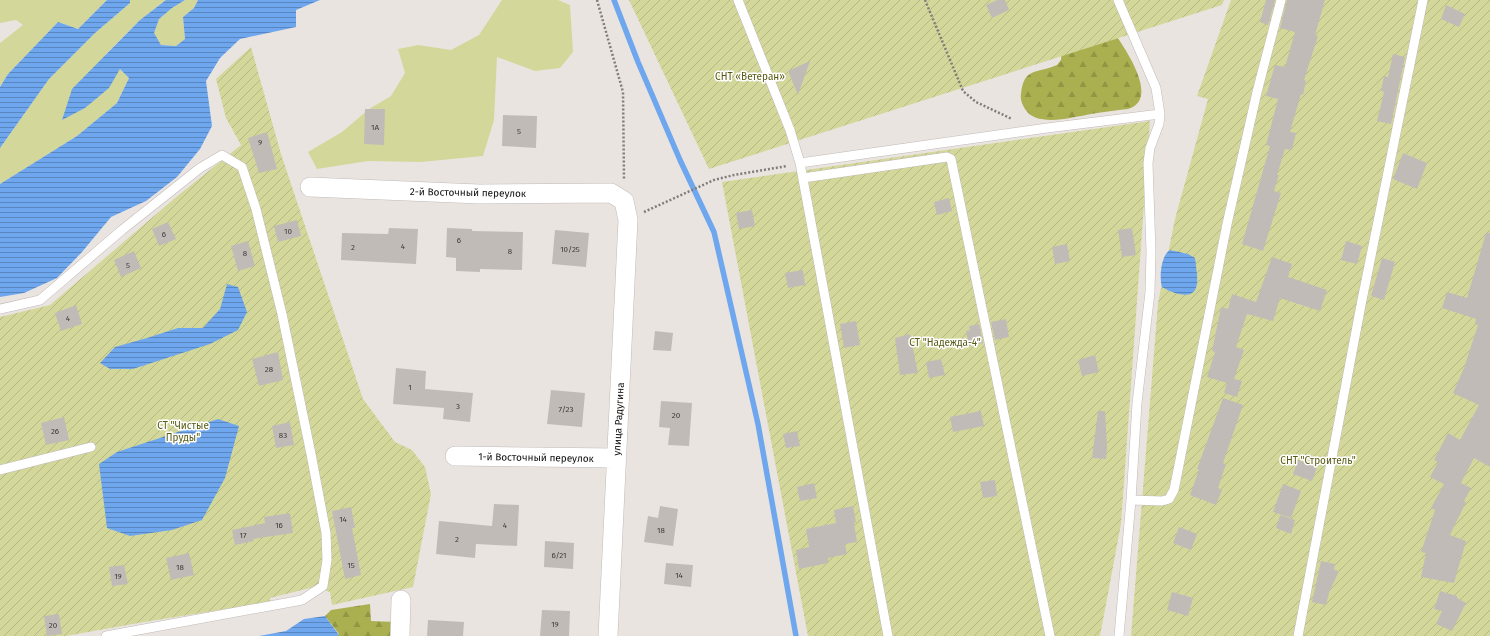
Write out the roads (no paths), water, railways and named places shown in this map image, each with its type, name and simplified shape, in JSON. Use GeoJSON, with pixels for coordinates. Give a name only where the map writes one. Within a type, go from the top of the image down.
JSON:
{"type":"FeatureCollection","features":[{"type":"Feature","properties":{"kind":"street","name":"2-й Восточный переулок"},"geometry":{"type":"LineString","coordinates":[[310,188],[479,194],[610,193],[624,201]]}},
{"type":"Feature","properties":{"kind":"street","name":"улица Радугина"},"geometry":{"type":"LineString","coordinates":[[608,636],[628,220],[624,201]]}},
{"type":"Feature","properties":{"kind":"street","name":"1-й Восточный переулок"},"geometry":{"type":"LineString","coordinates":[[455,456],[617,458]]}},
{"type":"Feature","properties":{"kind":"street"},"geometry":{"type":"LineString","coordinates":[[400,636],[401,600]]}},
{"type":"Feature","properties":{"kind":"lane"},"geometry":{"type":"LineString","coordinates":[[738,0],[790,130],[800,163],[888,636]]}},
{"type":"Feature","properties":{"kind":"lane"},"geometry":{"type":"LineString","coordinates":[[1118,0],[1156,88],[1160,114],[1159,124],[1150,148],[1148,163],[1151,252],[1150,292],[1137,403],[1131,500],[1119,636]]}},
{"type":"Feature","properties":{"kind":"lane"},"geometry":{"type":"LineString","coordinates":[[1131,500],[1162,501],[1169,499],[1174,490],[1227,224],[1257,92],[1281,0]]}},
{"type":"Feature","properties":{"kind":"lane"},"geometry":{"type":"LineString","coordinates":[[1298,636],[1361,305],[1423,0]]}},
{"type":"Feature","properties":{"kind":"lane"},"geometry":{"type":"LineString","coordinates":[[800,163],[1047,128],[1160,114]]}},
{"type":"Feature","properties":{"kind":"lane"},"geometry":{"type":"LineString","coordinates":[[0,309],[40,300],[200,168],[222,155],[242,167],[256,209],[282,314],[311,454],[326,533],[327,560],[323,586],[302,600],[106,636]]}},
{"type":"Feature","properties":{"kind":"lane"},"geometry":{"type":"LineString","coordinates":[[803,178],[947,157],[952,159],[1050,636]]}},
{"type":"Feature","properties":{"kind":"lane"},"geometry":{"type":"LineString","coordinates":[[0,470],[91,447]]}},
{"type":"Feature","properties":{"kind":"water"},"geometry":{"type":"Polygon","coordinates":[[[107,0],[130,0],[130,3],[95,33],[49,79],[0,148],[0,87],[8,74],[58,22],[78,29],[107,0]]]}},
{"type":"Feature","properties":{"kind":"water"},"geometry":{"type":"Polygon","coordinates":[[[166,0],[185,0],[172,8],[159,19],[154,33],[161,45],[176,46],[185,39],[183,17],[194,8],[198,0],[320,0],[296,10],[296,27],[240,39],[220,58],[206,81],[212,126],[200,149],[177,177],[146,201],[111,217],[82,252],[57,278],[24,293],[0,297],[0,184],[77,136],[117,103],[129,78],[120,69],[109,88],[85,108],[62,120],[72,89],[140,20],[166,0]]]}},
{"type":"Feature","properties":{"kind":"water"},"geometry":{"type":"Polygon","coordinates":[[[1170,250],[1188,254],[1195,258],[1197,282],[1196,288],[1192,293],[1184,295],[1179,294],[1162,287],[1161,278],[1163,262],[1170,250]]]}},
{"type":"Feature","properties":{"kind":"water"},"geometry":{"type":"Polygon","coordinates":[[[227,284],[238,287],[247,312],[238,330],[210,344],[133,369],[110,369],[100,363],[115,347],[178,328],[203,328],[220,309],[227,284]]]}},
{"type":"Feature","properties":{"kind":"water"},"geometry":{"type":"Polygon","coordinates":[[[218,419],[239,426],[225,478],[202,520],[172,530],[130,536],[107,528],[99,464],[117,452],[218,419]]]}},
{"type":"Feature","properties":{"kind":"water"},"geometry":{"type":"Polygon","coordinates":[[[325,616],[339,635],[259,636],[286,631],[304,619],[325,616]]]}},
{"type":"Feature","properties":{"kind":"waterway"},"geometry":{"type":"LineString","coordinates":[[614,0],[638,62],[680,160],[714,232],[758,424],[796,636]]}},
{"type":"Feature","properties":{"kind":"park label","name":"СНТ «Ветеран»"},"geometry":{"type":"Point","coordinates":[750,76]}},
{"type":"Feature","properties":{"kind":"park label","name":"СТ \"Надежда-4\""},"geometry":{"type":"Point","coordinates":[945,342]}},
{"type":"Feature","properties":{"kind":"park label","name":"СТ \"Чистые Пруды\""},"geometry":{"type":"Point","coordinates":[183,430]}},
{"type":"Feature","properties":{"kind":"park label","name":"СНТ \"Строитель\""},"geometry":{"type":"Point","coordinates":[1318,460]}}]}
